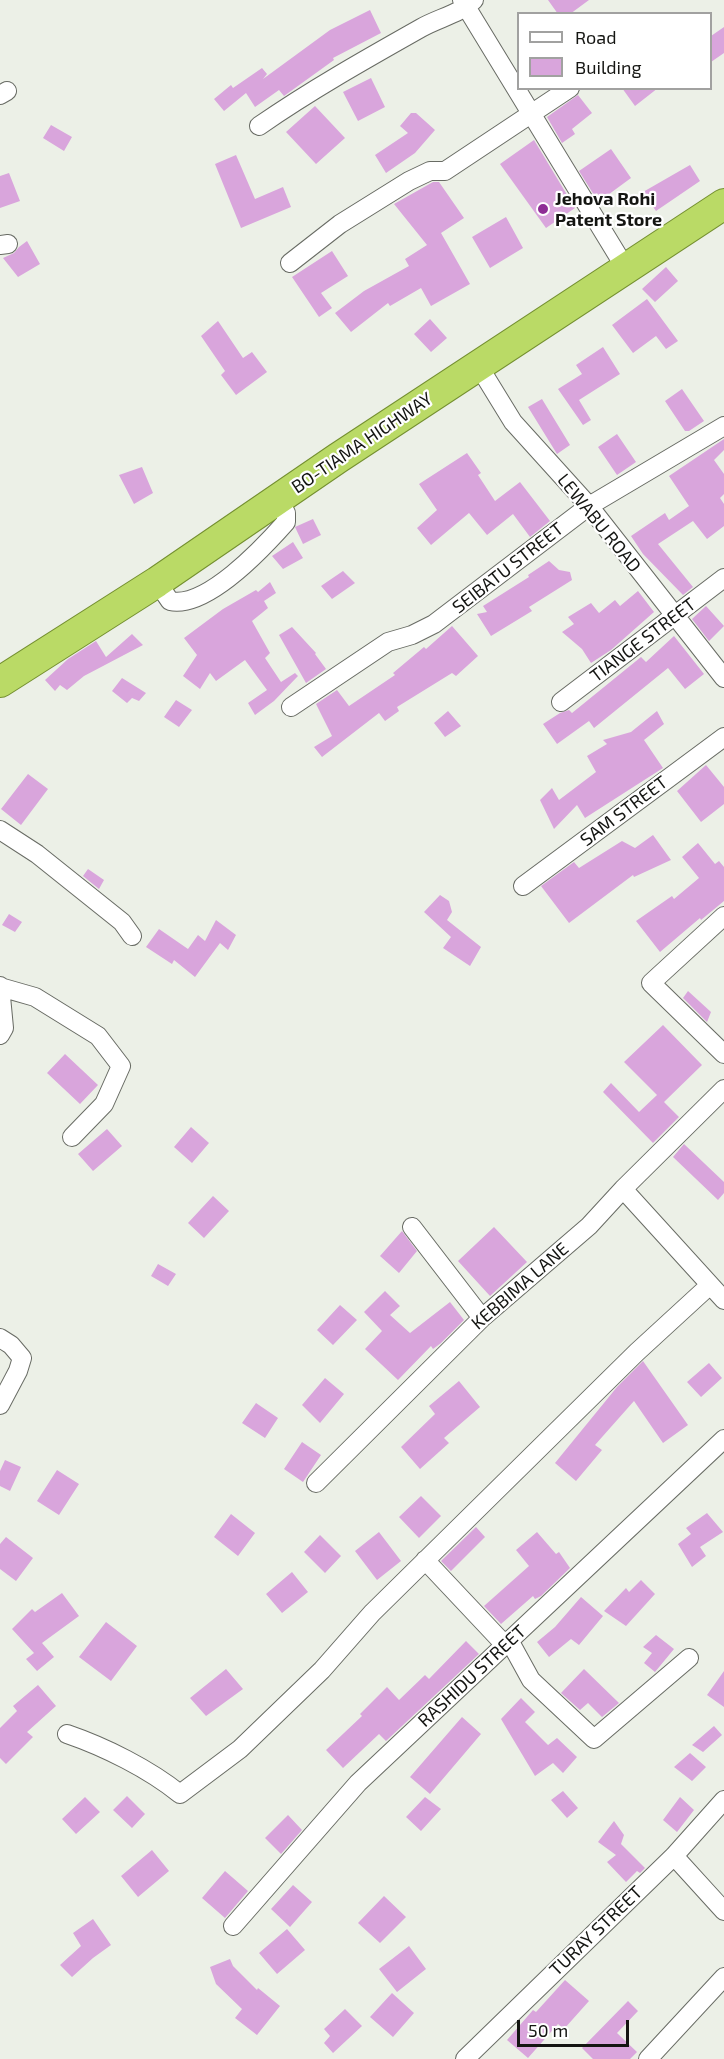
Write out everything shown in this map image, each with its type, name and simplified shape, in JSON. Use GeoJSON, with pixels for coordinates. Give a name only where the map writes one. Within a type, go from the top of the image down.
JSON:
{"type":"FeatureCollection","features":[{"type":"Feature","properties":{"kind":"highway","name":"BO-TIAMA HIGHWAY"},"geometry":{"type":"LineString","coordinates":[[0,682],[157,582],[478,365],[724,204]]}},
{"type":"Feature","properties":{"kind":"street"},"geometry":{"type":"LineString","coordinates":[[258,126],[297,99],[468,2],[530,114],[626,269]]}},
{"type":"Feature","properties":{"kind":"street"},"geometry":{"type":"LineString","coordinates":[[290,262],[340,224],[409,181],[430,171],[445,171],[567,90]]}},
{"type":"Feature","properties":{"kind":"street","name":"LEWABU ROAD"},"geometry":{"type":"LineString","coordinates":[[478,365],[513,422],[589,506],[724,678]]}},
{"type":"Feature","properties":{"kind":"street","name":"SEIBATU STREET"},"geometry":{"type":"LineString","coordinates":[[291,708],[388,642],[412,635],[434,624],[589,506],[724,426]]}},
{"type":"Feature","properties":{"kind":"street","name":"TIANGE STREET"},"geometry":{"type":"LineString","coordinates":[[561,702],[724,578]]}},
{"type":"Feature","properties":{"kind":"street","name":"SAM STREET"},"geometry":{"type":"LineString","coordinates":[[523,886],[724,736]]}},
{"type":"Feature","properties":{"kind":"street"},"geometry":{"type":"LineString","coordinates":[[0,830],[37,854],[122,922],[132,936]]}},
{"type":"Feature","properties":{"kind":"street"},"geometry":{"type":"LineString","coordinates":[[724,916],[651,983],[724,1054]]}},
{"type":"Feature","properties":{"kind":"street"},"geometry":{"type":"LineString","coordinates":[[0,1035],[4,1028],[0,987],[35,997],[98,1036],[121,1066],[104,1104],[72,1137]]}},
{"type":"Feature","properties":{"kind":"street","name":"KEBBIMA LANE"},"geometry":{"type":"LineString","coordinates":[[316,1483],[482,1318],[589,1226],[724,1089]]}},
{"type":"Feature","properties":{"kind":"street"},"geometry":{"type":"LineString","coordinates":[[623,1189],[724,1300]]}},
{"type":"Feature","properties":{"kind":"street"},"geometry":{"type":"LineString","coordinates":[[412,1227],[482,1318]]}},
{"type":"Feature","properties":{"kind":"street"},"geometry":{"type":"LineString","coordinates":[[67,1734],[92,1742],[118,1755],[164,1781],[180,1794],[240,1749],[322,1670],[372,1612],[637,1352],[710,1285]]}},
{"type":"Feature","properties":{"kind":"street"},"geometry":{"type":"LineString","coordinates":[[0,1338],[12,1345],[22,1358],[18,1371],[0,1405]]}},
{"type":"Feature","properties":{"kind":"street","name":"RASHIDU STREET"},"geometry":{"type":"LineString","coordinates":[[233,1926],[358,1783],[724,1439]]}},
{"type":"Feature","properties":{"kind":"street"},"geometry":{"type":"LineString","coordinates":[[426,1560],[507,1643],[531,1680],[594,1739],[689,1658]]}},
{"type":"Feature","properties":{"kind":"street","name":"TURAY STREET"},"geometry":{"type":"LineString","coordinates":[[465,2059],[674,1856],[724,1800]]}},
{"type":"Feature","properties":{"kind":"street"},"geometry":{"type":"LineString","coordinates":[[674,1856],[724,1911]]}},
{"type":"Feature","properties":{"kind":"street"},"geometry":{"type":"LineString","coordinates":[[648,2059],[724,1977]]}},
{"type":"Feature","properties":{"kind":"building"},"geometry":{"type":"Polygon","coordinates":[[[548,0],[589,0],[573,12],[557,12],[548,0]]]}},
{"type":"Feature","properties":{"kind":"building"},"geometry":{"type":"Polygon","coordinates":[[[370,10],[381,33],[333,58],[334,60],[284,96],[279,90],[255,107],[246,93],[224,111],[214,99],[231,85],[233,88],[262,68],[267,74],[263,79],[330,30],[370,10]]]}},
{"type":"Feature","properties":{"kind":"building"},"geometry":{"type":"Polygon","coordinates":[[[724,27],[724,53],[712,61],[712,35],[724,27]]]}},
{"type":"Feature","properties":{"kind":"building"},"geometry":{"type":"Polygon","coordinates":[[[371,78],[385,107],[358,121],[343,92],[371,78]]]}},
{"type":"Feature","properties":{"kind":"building"},"geometry":{"type":"Polygon","coordinates":[[[623,90],[655,90],[635,106],[623,90]]]}},
{"type":"Feature","properties":{"kind":"building"},"geometry":{"type":"Polygon","coordinates":[[[578,95],[592,113],[572,129],[575,134],[562,143],[547,117],[578,95]]]}},
{"type":"Feature","properties":{"kind":"building"},"geometry":{"type":"Polygon","coordinates":[[[315,106],[345,138],[316,164],[286,132],[315,106]]]}},
{"type":"Feature","properties":{"kind":"building"},"geometry":{"type":"Polygon","coordinates":[[[411,113],[416,113],[435,130],[415,153],[386,173],[375,155],[408,133],[400,126],[411,113]]]}},
{"type":"Feature","properties":{"kind":"building"},"geometry":{"type":"Polygon","coordinates":[[[51,125],[72,137],[64,151],[43,138],[51,125]]]}},
{"type":"Feature","properties":{"kind":"building"},"geometry":{"type":"Polygon","coordinates":[[[534,140],[575,208],[546,228],[500,164],[534,140]]]}},
{"type":"Feature","properties":{"kind":"building"},"geometry":{"type":"Polygon","coordinates":[[[611,149],[631,178],[601,200],[597,193],[594,195],[579,171],[611,149]]]}},
{"type":"Feature","properties":{"kind":"building"},"geometry":{"type":"Polygon","coordinates":[[[236,155],[255,199],[283,187],[291,207],[241,228],[215,164],[236,155]]]}},
{"type":"Feature","properties":{"kind":"building"},"geometry":{"type":"Polygon","coordinates":[[[690,165],[700,181],[656,211],[643,192],[690,165]]]}},
{"type":"Feature","properties":{"kind":"building"},"geometry":{"type":"Polygon","coordinates":[[[9,173],[20,201],[0,208],[0,176],[9,173]]]}},
{"type":"Feature","properties":{"kind":"building"},"geometry":{"type":"Polygon","coordinates":[[[433,182],[439,182],[464,218],[441,233],[470,284],[431,306],[421,288],[390,306],[388,303],[351,332],[335,313],[364,291],[409,266],[405,259],[427,245],[394,204],[433,182]]]}},
{"type":"Feature","properties":{"kind":"building"},"geometry":{"type":"Polygon","coordinates":[[[506,217],[523,248],[490,268],[472,237],[506,217]]]}},
{"type":"Feature","properties":{"kind":"building"},"geometry":{"type":"Polygon","coordinates":[[[27,241],[40,264],[18,277],[3,258],[14,253],[27,241]]]}},
{"type":"Feature","properties":{"kind":"building"},"geometry":{"type":"Polygon","coordinates":[[[332,251],[348,276],[321,293],[332,308],[319,317],[292,277],[332,251]]]}},
{"type":"Feature","properties":{"kind":"building"},"geometry":{"type":"Polygon","coordinates":[[[666,267],[678,281],[655,302],[642,289],[666,267]]]}},
{"type":"Feature","properties":{"kind":"building"},"geometry":{"type":"Polygon","coordinates":[[[647,299],[678,341],[666,349],[656,336],[633,353],[612,325],[647,299]]]}},
{"type":"Feature","properties":{"kind":"building"},"geometry":{"type":"Polygon","coordinates":[[[430,319],[447,338],[431,352],[414,334],[430,319]]]}},
{"type":"Feature","properties":{"kind":"building"},"geometry":{"type":"Polygon","coordinates":[[[218,321],[243,358],[252,352],[267,372],[236,395],[221,375],[225,371],[201,336],[218,321]]]}},
{"type":"Feature","properties":{"kind":"building"},"geometry":{"type":"Polygon","coordinates":[[[603,347],[620,374],[579,400],[591,420],[583,425],[558,389],[582,374],[576,365],[603,347]]]}},
{"type":"Feature","properties":{"kind":"building"},"geometry":{"type":"Polygon","coordinates":[[[682,389],[704,421],[689,431],[685,431],[665,401],[682,389]]]}},
{"type":"Feature","properties":{"kind":"building"},"geometry":{"type":"Polygon","coordinates":[[[542,399],[570,445],[557,454],[528,407],[542,399]]]}},
{"type":"Feature","properties":{"kind":"building"},"geometry":{"type":"Polygon","coordinates":[[[617,434],[636,462],[617,475],[598,447],[617,434]]]}},
{"type":"Feature","properties":{"kind":"building"},"geometry":{"type":"Polygon","coordinates":[[[724,439],[724,450],[714,460],[724,474],[724,494],[720,498],[724,504],[724,526],[707,539],[693,521],[658,544],[693,587],[683,595],[643,554],[631,536],[665,513],[669,520],[689,506],[669,476],[724,439]]]}},
{"type":"Feature","properties":{"kind":"building"},"geometry":{"type":"Polygon","coordinates":[[[467,453],[481,473],[478,475],[495,501],[520,482],[550,521],[530,537],[513,514],[487,535],[469,513],[431,545],[417,528],[437,510],[419,484],[467,453]]]}},
{"type":"Feature","properties":{"kind":"building"},"geometry":{"type":"Polygon","coordinates":[[[142,467],[153,493],[134,504],[119,475],[142,467]]]}},
{"type":"Feature","properties":{"kind":"building"},"geometry":{"type":"Polygon","coordinates":[[[313,519],[321,535],[303,544],[295,527],[313,519]]]}},
{"type":"Feature","properties":{"kind":"building"},"geometry":{"type":"Polygon","coordinates":[[[293,542],[303,558],[283,569],[272,556],[293,542]]]}},
{"type":"Feature","properties":{"kind":"building"},"geometry":{"type":"Polygon","coordinates":[[[549,561],[559,570],[570,572],[572,580],[529,607],[532,611],[491,636],[477,614],[487,612],[483,606],[529,577],[528,575],[549,561]]]}},
{"type":"Feature","properties":{"kind":"building"},"geometry":{"type":"Polygon","coordinates":[[[343,571],[355,583],[332,599],[321,586],[343,571]]]}},
{"type":"Feature","properties":{"kind":"building"},"geometry":{"type":"Polygon","coordinates":[[[270,582],[276,593],[264,601],[268,608],[252,621],[270,653],[265,658],[281,682],[295,673],[298,676],[274,701],[255,715],[248,703],[267,690],[245,660],[216,681],[210,673],[200,689],[183,676],[197,655],[184,638],[223,609],[256,590],[258,592],[270,582]]]}},
{"type":"Feature","properties":{"kind":"building"},"geometry":{"type":"Polygon","coordinates":[[[638,591],[654,612],[611,650],[591,663],[582,649],[562,632],[574,624],[568,617],[591,603],[599,613],[615,600],[620,606],[638,591]]]}},
{"type":"Feature","properties":{"kind":"building"},"geometry":{"type":"Polygon","coordinates":[[[706,606],[724,626],[709,641],[692,619],[706,606]]]}},
{"type":"Feature","properties":{"kind":"building"},"geometry":{"type":"Polygon","coordinates":[[[452,626],[478,656],[456,676],[452,673],[397,707],[399,711],[385,721],[379,713],[322,757],[314,747],[332,736],[316,704],[337,690],[349,706],[395,675],[393,673],[452,626]]]}},
{"type":"Feature","properties":{"kind":"building"},"geometry":{"type":"Polygon","coordinates":[[[292,627],[316,653],[326,669],[306,683],[279,635],[292,627]]]}},
{"type":"Feature","properties":{"kind":"building"},"geometry":{"type":"Polygon","coordinates":[[[132,634],[143,645],[84,676],[67,690],[60,685],[55,691],[45,680],[68,659],[96,641],[106,657],[132,634]]]}},
{"type":"Feature","properties":{"kind":"building"},"geometry":{"type":"Polygon","coordinates":[[[674,636],[704,674],[685,689],[668,668],[594,728],[589,721],[557,744],[543,724],[560,713],[569,710],[572,713],[641,657],[646,662],[674,636]]]}},
{"type":"Feature","properties":{"kind":"building"},"geometry":{"type":"Polygon","coordinates":[[[122,678],[146,693],[139,701],[132,698],[127,703],[112,691],[122,678]]]}},
{"type":"Feature","properties":{"kind":"building"},"geometry":{"type":"Polygon","coordinates":[[[176,700],[192,710],[179,727],[164,717],[176,700]]]}},
{"type":"Feature","properties":{"kind":"building"},"geometry":{"type":"Polygon","coordinates":[[[448,711],[461,726],[445,737],[434,723],[448,711]]]}},
{"type":"Feature","properties":{"kind":"building"},"geometry":{"type":"Polygon","coordinates":[[[657,711],[664,724],[644,740],[663,768],[585,818],[577,805],[554,829],[540,800],[552,788],[559,800],[596,772],[587,756],[607,744],[603,740],[631,732],[657,711]]]}},
{"type":"Feature","properties":{"kind":"building"},"geometry":{"type":"Polygon","coordinates":[[[706,765],[724,787],[724,804],[701,822],[677,791],[706,765]]]}},
{"type":"Feature","properties":{"kind":"building"},"geometry":{"type":"Polygon","coordinates":[[[28,774],[48,789],[21,825],[1,809],[28,774]]]}},
{"type":"Feature","properties":{"kind":"building"},"geometry":{"type":"Polygon","coordinates":[[[653,835],[671,860],[634,877],[633,875],[569,923],[541,886],[574,862],[579,868],[622,841],[635,848],[653,835]]]}},
{"type":"Feature","properties":{"kind":"building"},"geometry":{"type":"Polygon","coordinates":[[[698,843],[715,864],[719,861],[724,867],[724,901],[660,952],[636,921],[672,896],[674,899],[699,878],[682,857],[698,843]]]}},
{"type":"Feature","properties":{"kind":"building"},"geometry":{"type":"Polygon","coordinates":[[[88,869],[104,880],[99,889],[83,876],[88,869]]]}},
{"type":"Feature","properties":{"kind":"building"},"geometry":{"type":"Polygon","coordinates":[[[440,895],[449,901],[452,912],[447,920],[481,947],[470,966],[443,948],[451,937],[424,912],[440,895]]]}},
{"type":"Feature","properties":{"kind":"building"},"geometry":{"type":"Polygon","coordinates":[[[9,914],[22,922],[15,932],[2,925],[9,914]]]}},
{"type":"Feature","properties":{"kind":"building"},"geometry":{"type":"Polygon","coordinates":[[[216,920],[236,935],[228,950],[220,943],[195,977],[174,960],[172,964],[146,947],[159,929],[188,949],[198,935],[205,941],[216,920]]]}},
{"type":"Feature","properties":{"kind":"building"},"geometry":{"type":"Polygon","coordinates":[[[688,991],[711,1012],[707,1022],[683,998],[688,991]]]}},
{"type":"Feature","properties":{"kind":"building"},"geometry":{"type":"Polygon","coordinates":[[[663,1025],[702,1065],[664,1102],[679,1117],[653,1143],[603,1092],[611,1083],[639,1112],[657,1095],[624,1062],[663,1025]]]}},
{"type":"Feature","properties":{"kind":"building"},"geometry":{"type":"Polygon","coordinates":[[[65,1054],[98,1085],[80,1104],[47,1073],[65,1054]]]}},
{"type":"Feature","properties":{"kind":"building"},"geometry":{"type":"Polygon","coordinates":[[[191,1127],[209,1143],[192,1163],[174,1147],[191,1127]]]}},
{"type":"Feature","properties":{"kind":"building"},"geometry":{"type":"Polygon","coordinates":[[[107,1129],[122,1146],[93,1171],[78,1154],[107,1129]]]}},
{"type":"Feature","properties":{"kind":"building"},"geometry":{"type":"Polygon","coordinates":[[[684,1144],[724,1182],[724,1193],[718,1200],[673,1157],[684,1144]]]}},
{"type":"Feature","properties":{"kind":"building"},"geometry":{"type":"Polygon","coordinates":[[[213,1196],[229,1211],[204,1238],[188,1223],[213,1196]]]}},
{"type":"Feature","properties":{"kind":"building"},"geometry":{"type":"Polygon","coordinates":[[[494,1227],[527,1262],[490,1296],[458,1261],[494,1227]]]}},
{"type":"Feature","properties":{"kind":"building"},"geometry":{"type":"Polygon","coordinates":[[[402,1231],[417,1251],[399,1273],[380,1256],[402,1231]]]}},
{"type":"Feature","properties":{"kind":"building"},"geometry":{"type":"Polygon","coordinates":[[[158,1264],[176,1274],[168,1286],[151,1276],[158,1264]]]}},
{"type":"Feature","properties":{"kind":"building"},"geometry":{"type":"Polygon","coordinates":[[[385,1291],[400,1306],[390,1315],[410,1333],[450,1302],[464,1320],[441,1343],[433,1349],[431,1346],[398,1380],[365,1349],[382,1331],[364,1312],[385,1291]]]}},
{"type":"Feature","properties":{"kind":"building"},"geometry":{"type":"Polygon","coordinates":[[[340,1305],[357,1320],[333,1345],[317,1330],[340,1305]]]}},
{"type":"Feature","properties":{"kind":"building"},"geometry":{"type":"Polygon","coordinates":[[[643,1361],[688,1425],[663,1443],[634,1401],[595,1445],[602,1450],[576,1481],[555,1463],[617,1387],[643,1361]]]}},
{"type":"Feature","properties":{"kind":"building"},"geometry":{"type":"Polygon","coordinates":[[[709,1363],[722,1378],[701,1397],[687,1382],[709,1363]]]}},
{"type":"Feature","properties":{"kind":"building"},"geometry":{"type":"Polygon","coordinates":[[[325,1378],[344,1394],[320,1423],[302,1405],[325,1378]]]}},
{"type":"Feature","properties":{"kind":"building"},"geometry":{"type":"Polygon","coordinates":[[[459,1381],[480,1407],[444,1438],[449,1443],[420,1469],[401,1447],[435,1414],[429,1406],[459,1381]]]}},
{"type":"Feature","properties":{"kind":"building"},"geometry":{"type":"Polygon","coordinates":[[[256,1403],[278,1418],[265,1438],[242,1423],[256,1403]]]}},
{"type":"Feature","properties":{"kind":"building"},"geometry":{"type":"Polygon","coordinates":[[[302,1442],[321,1455],[303,1482],[284,1469],[302,1442]]]}},
{"type":"Feature","properties":{"kind":"building"},"geometry":{"type":"Polygon","coordinates":[[[5,1460],[21,1467],[10,1491],[0,1486],[0,1471],[5,1460]]]}},
{"type":"Feature","properties":{"kind":"building"},"geometry":{"type":"Polygon","coordinates":[[[57,1470],[79,1484],[59,1515],[37,1501],[57,1470]]]}},
{"type":"Feature","properties":{"kind":"building"},"geometry":{"type":"Polygon","coordinates":[[[421,1496],[441,1516],[419,1538],[399,1517],[421,1496]]]}},
{"type":"Feature","properties":{"kind":"building"},"geometry":{"type":"Polygon","coordinates":[[[707,1513],[723,1532],[700,1547],[706,1556],[692,1567],[678,1544],[691,1534],[686,1528],[707,1513]]]}},
{"type":"Feature","properties":{"kind":"building"},"geometry":{"type":"Polygon","coordinates":[[[231,1514],[255,1533],[238,1556],[214,1537],[231,1514]]]}},
{"type":"Feature","properties":{"kind":"building"},"geometry":{"type":"Polygon","coordinates":[[[476,1527],[485,1537],[451,1571],[441,1561],[476,1527]]]}},
{"type":"Feature","properties":{"kind":"building"},"geometry":{"type":"Polygon","coordinates":[[[379,1532],[401,1561],[377,1580],[355,1551],[379,1532]]]}},
{"type":"Feature","properties":{"kind":"building"},"geometry":{"type":"Polygon","coordinates":[[[537,1532],[556,1554],[559,1552],[570,1568],[541,1596],[535,1599],[533,1596],[501,1624],[484,1606],[529,1566],[516,1550],[537,1532]]]}},
{"type":"Feature","properties":{"kind":"building"},"geometry":{"type":"Polygon","coordinates":[[[320,1535],[341,1556],[325,1573],[304,1552],[320,1535]]]}},
{"type":"Feature","properties":{"kind":"building"},"geometry":{"type":"Polygon","coordinates":[[[6,1537],[33,1558],[16,1581],[0,1569],[0,1544],[6,1537]]]}},
{"type":"Feature","properties":{"kind":"building"},"geometry":{"type":"Polygon","coordinates":[[[292,1572],[308,1592],[282,1613],[266,1594],[292,1572]]]}},
{"type":"Feature","properties":{"kind":"building"},"geometry":{"type":"Polygon","coordinates":[[[641,1580],[655,1594],[626,1626],[604,1611],[626,1588],[629,1592],[641,1580]]]}},
{"type":"Feature","properties":{"kind":"building"},"geometry":{"type":"Polygon","coordinates":[[[62,1593],[79,1616],[42,1643],[54,1657],[37,1671],[26,1659],[34,1653],[12,1629],[32,1609],[35,1612],[62,1593]]]}},
{"type":"Feature","properties":{"kind":"building"},"geometry":{"type":"Polygon","coordinates":[[[581,1597],[603,1616],[579,1645],[571,1639],[549,1657],[537,1642],[555,1627],[581,1597]]]}},
{"type":"Feature","properties":{"kind":"building"},"geometry":{"type":"Polygon","coordinates":[[[106,1622],[137,1646],[111,1681],[79,1657],[106,1622]]]}},
{"type":"Feature","properties":{"kind":"building"},"geometry":{"type":"Polygon","coordinates":[[[656,1635],[674,1649],[655,1672],[644,1663],[652,1653],[643,1647],[656,1635]]]}},
{"type":"Feature","properties":{"kind":"building"},"geometry":{"type":"Polygon","coordinates":[[[466,1641],[479,1654],[386,1741],[379,1734],[343,1768],[326,1750],[362,1716],[360,1714],[387,1687],[399,1700],[425,1675],[429,1679],[466,1641]]]}},
{"type":"Feature","properties":{"kind":"building"},"geometry":{"type":"Polygon","coordinates":[[[226,1669],[243,1689],[206,1716],[190,1698],[226,1669]]]}},
{"type":"Feature","properties":{"kind":"building"},"geometry":{"type":"Polygon","coordinates":[[[584,1669],[619,1703],[602,1717],[588,1703],[580,1710],[561,1693],[584,1669]]]}},
{"type":"Feature","properties":{"kind":"building"},"geometry":{"type":"Polygon","coordinates":[[[724,1671],[724,1707],[707,1695],[724,1671]]]}},
{"type":"Feature","properties":{"kind":"building"},"geometry":{"type":"Polygon","coordinates":[[[38,1685],[56,1706],[27,1732],[33,1737],[6,1764],[0,1758],[0,1728],[17,1711],[13,1706],[38,1685]]]}},
{"type":"Feature","properties":{"kind":"building"},"geometry":{"type":"Polygon","coordinates":[[[521,1698],[535,1712],[525,1722],[548,1745],[557,1738],[577,1757],[563,1773],[553,1763],[535,1776],[501,1719],[521,1698]]]}},
{"type":"Feature","properties":{"kind":"building"},"geometry":{"type":"Polygon","coordinates":[[[462,1717],[481,1734],[430,1794],[410,1777],[462,1717]]]}},
{"type":"Feature","properties":{"kind":"building"},"geometry":{"type":"Polygon","coordinates":[[[714,1726],[722,1735],[703,1752],[692,1745],[714,1726]]]}},
{"type":"Feature","properties":{"kind":"building"},"geometry":{"type":"Polygon","coordinates":[[[690,1753],[706,1767],[692,1781],[674,1767],[690,1753]]]}},
{"type":"Feature","properties":{"kind":"building"},"geometry":{"type":"Polygon","coordinates":[[[563,1791],[578,1808],[567,1818],[551,1800],[563,1791]]]}},
{"type":"Feature","properties":{"kind":"building"},"geometry":{"type":"Polygon","coordinates":[[[127,1796],[145,1814],[132,1828],[113,1810],[127,1796]]]}},
{"type":"Feature","properties":{"kind":"building"},"geometry":{"type":"Polygon","coordinates":[[[85,1797],[100,1812],[76,1834],[62,1819],[85,1797]]]}},
{"type":"Feature","properties":{"kind":"building"},"geometry":{"type":"Polygon","coordinates":[[[425,1797],[441,1809],[421,1831],[406,1817],[425,1797]]]}},
{"type":"Feature","properties":{"kind":"building"},"geometry":{"type":"Polygon","coordinates":[[[680,1797],[694,1810],[677,1832],[663,1820],[680,1797]]]}},
{"type":"Feature","properties":{"kind":"building"},"geometry":{"type":"Polygon","coordinates":[[[288,1815],[302,1830],[281,1854],[265,1838],[288,1815]]]}},
{"type":"Feature","properties":{"kind":"building"},"geometry":{"type":"Polygon","coordinates":[[[614,1821],[624,1835],[621,1844],[645,1868],[640,1873],[637,1871],[626,1882],[607,1862],[616,1855],[598,1842],[614,1821]]]}},
{"type":"Feature","properties":{"kind":"building"},"geometry":{"type":"Polygon","coordinates":[[[152,1850],[169,1871],[138,1897],[121,1876],[152,1850]]]}},
{"type":"Feature","properties":{"kind":"building"},"geometry":{"type":"Polygon","coordinates":[[[225,1871],[248,1891],[225,1918],[202,1898],[225,1871]]]}},
{"type":"Feature","properties":{"kind":"building"},"geometry":{"type":"Polygon","coordinates":[[[293,1885],[312,1902],[290,1927],[271,1909],[293,1885]]]}},
{"type":"Feature","properties":{"kind":"building"},"geometry":{"type":"Polygon","coordinates":[[[384,1896],[406,1917],[380,1943],[358,1923],[384,1896]]]}},
{"type":"Feature","properties":{"kind":"building"},"geometry":{"type":"Polygon","coordinates":[[[93,1919],[111,1945],[72,1977],[60,1965],[81,1946],[73,1933],[93,1919]]]}},
{"type":"Feature","properties":{"kind":"building"},"geometry":{"type":"Polygon","coordinates":[[[287,1929],[305,1950],[277,1974],[259,1953],[287,1929]]]}},
{"type":"Feature","properties":{"kind":"building"},"geometry":{"type":"Polygon","coordinates":[[[409,1946],[426,1969],[397,1992],[379,1969],[409,1946]]]}},
{"type":"Feature","properties":{"kind":"building"},"geometry":{"type":"Polygon","coordinates":[[[230,1959],[233,1966],[257,1990],[258,1988],[280,2006],[257,2035],[235,2018],[242,2009],[216,1984],[210,1967],[230,1959]]]}},
{"type":"Feature","properties":{"kind":"building"},"geometry":{"type":"Polygon","coordinates":[[[565,1980],[589,2001],[564,2029],[558,2024],[528,2058],[507,2040],[533,2010],[536,2012],[565,1980]]]}},
{"type":"Feature","properties":{"kind":"building"},"geometry":{"type":"Polygon","coordinates":[[[392,1993],[414,2013],[393,2037],[370,2017],[392,1993]]]}},
{"type":"Feature","properties":{"kind":"building"},"geometry":{"type":"Polygon","coordinates":[[[628,2001],[638,2011],[617,2033],[637,2052],[630,2059],[593,2059],[582,2048],[628,2001]]]}},
{"type":"Feature","properties":{"kind":"building"},"geometry":{"type":"Polygon","coordinates":[[[345,2009],[362,2026],[333,2053],[324,2043],[330,2036],[324,2029],[345,2009]]]}},
{"type":"Feature","properties":{"kind":"place","name":"Jehova Rohi Patent Store"},"geometry":{"type":"Point","coordinates":[543,209]}}]}
